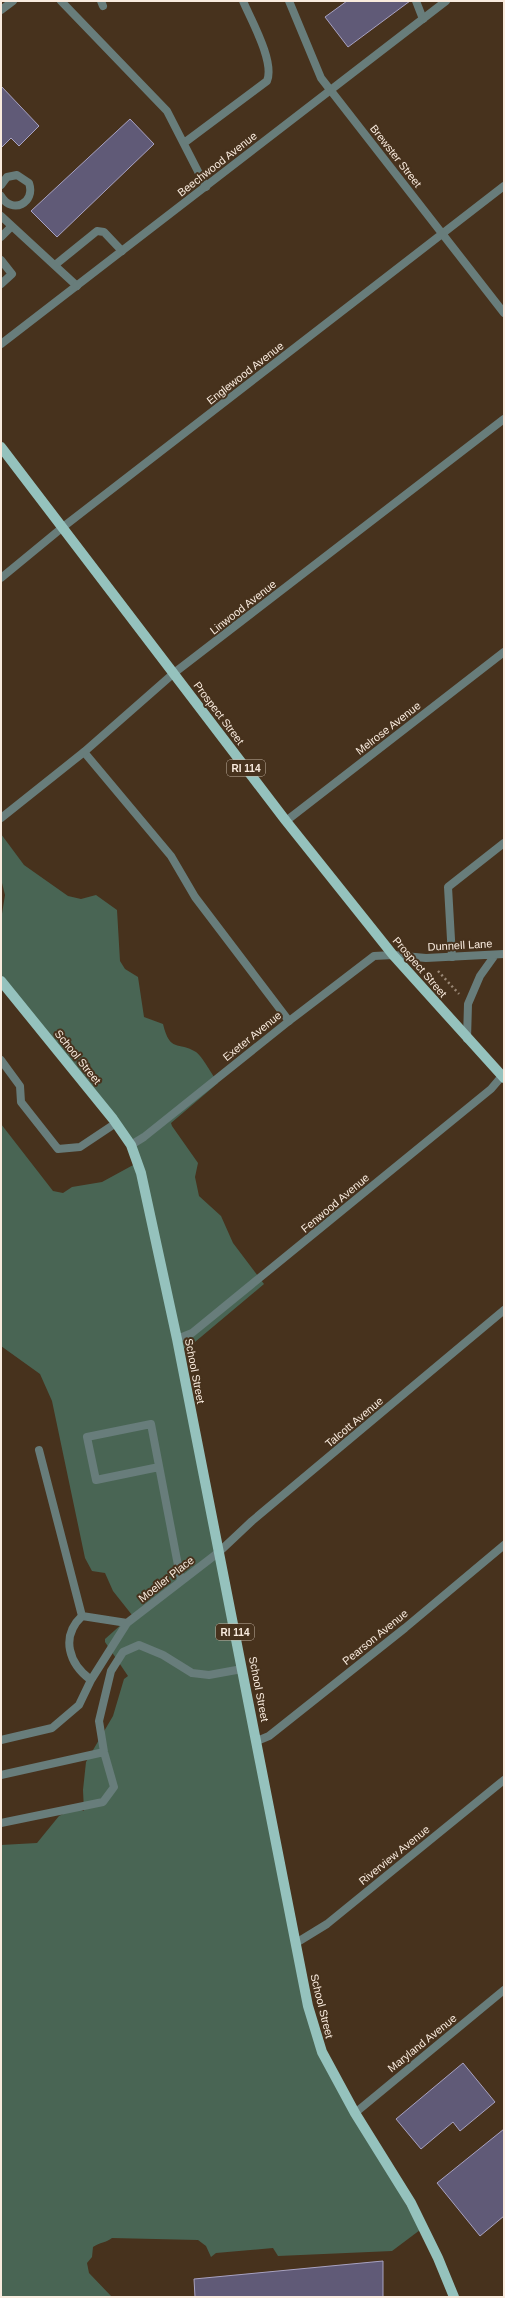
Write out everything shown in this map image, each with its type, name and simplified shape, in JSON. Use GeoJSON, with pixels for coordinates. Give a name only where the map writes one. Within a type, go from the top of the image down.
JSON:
{"type":"FeatureCollection","features":[{"type":"Feature","properties":{"kind":"main road","name":"Prospect Street"},"geometry":{"type":"LineString","coordinates":[[1,447],[286,821],[393,955],[467,1040],[503,1077]]}},
{"type":"Feature","properties":{"kind":"main road","name":"School Street"},"geometry":{"type":"LineString","coordinates":[[1,981],[116,1123],[131,1145],[141,1173],[177,1339],[308,2006],[322,2052],[354,2113],[411,2203],[438,2258],[454,2297]]}},
{"type":"Feature","properties":{"kind":"street"},"geometry":{"type":"LineString","coordinates":[[1,10],[13,1]]}},
{"type":"Feature","properties":{"kind":"street"},"geometry":{"type":"LineString","coordinates":[[61,1],[167,111],[206,187]]}},
{"type":"Feature","properties":{"kind":"street"},"geometry":{"type":"LineString","coordinates":[[184,143],[267,81],[270,75],[266,56],[243,1]]}},
{"type":"Feature","properties":{"kind":"street","name":"Brewster Street"},"geometry":{"type":"LineString","coordinates":[[289,1],[321,78],[504,314]]}},
{"type":"Feature","properties":{"kind":"street"},"geometry":{"type":"LineString","coordinates":[[416,1],[423,19]]}},
{"type":"Feature","properties":{"kind":"street","name":"Beechwood Avenue"},"geometry":{"type":"LineString","coordinates":[[1,344],[446,1]]}},
{"type":"Feature","properties":{"kind":"street"},"geometry":{"type":"LineString","coordinates":[[1,185],[7,177],[17,175],[26,179],[31,188],[30,198],[22,204],[12,206],[2,200]]}},
{"type":"Feature","properties":{"kind":"street","name":"Englewood Avenue"},"geometry":{"type":"LineString","coordinates":[[1,578],[63,527],[504,186]]}},
{"type":"Feature","properties":{"kind":"street"},"geometry":{"type":"LineString","coordinates":[[1,216],[77,286]]}},
{"type":"Feature","properties":{"kind":"street"},"geometry":{"type":"LineString","coordinates":[[1,237],[12,226]]}},
{"type":"Feature","properties":{"kind":"street"},"geometry":{"type":"LineString","coordinates":[[55,265],[98,231],[104,232],[122,251]]}},
{"type":"Feature","properties":{"kind":"street"},"geometry":{"type":"LineString","coordinates":[[1,260],[12,274],[1,284]]}},
{"type":"Feature","properties":{"kind":"street","name":"Linwood Avenue"},"geometry":{"type":"LineString","coordinates":[[1,818],[84,752],[174,674],[504,419]]}},
{"type":"Feature","properties":{"kind":"street","name":"Melrose Avenue"},"geometry":{"type":"LineString","coordinates":[[286,821],[504,652]]}},
{"type":"Feature","properties":{"kind":"street"},"geometry":{"type":"LineString","coordinates":[[84,752],[171,856],[195,897],[289,1021]]}},
{"type":"Feature","properties":{"kind":"street"},"geometry":{"type":"LineString","coordinates":[[452,957],[447,894],[448,887],[504,843]]}},
{"type":"Feature","properties":{"kind":"street","name":"Dunnell Lane"},"geometry":{"type":"LineString","coordinates":[[393,955],[426,958],[504,954]]}},
{"type":"Feature","properties":{"kind":"street","name":"Exeter Avenue"},"geometry":{"type":"LineString","coordinates":[[131,1145],[144,1137],[289,1021],[374,956],[393,955]]}},
{"type":"Feature","properties":{"kind":"street"},"geometry":{"type":"LineString","coordinates":[[467,1040],[468,1004],[480,976],[495,955]]}},
{"type":"Feature","properties":{"kind":"street"},"geometry":{"type":"LineString","coordinates":[[1,1060],[20,1086],[21,1102],[58,1149],[80,1147],[116,1123]]}},
{"type":"Feature","properties":{"kind":"street","name":"Fenwood Avenue"},"geometry":{"type":"LineString","coordinates":[[177,1339],[192,1333],[491,1089],[503,1077]]}},
{"type":"Feature","properties":{"kind":"street","name":"Talcott Avenue"},"geometry":{"type":"LineString","coordinates":[[219,1552],[258,1516],[504,1310]]}},
{"type":"Feature","properties":{"kind":"street"},"geometry":{"type":"LineString","coordinates":[[159,1467],[96,1480],[87,1437],[151,1424],[181,1581]]}},
{"type":"Feature","properties":{"kind":"street"},"geometry":{"type":"LineString","coordinates":[[39,1450],[82,1616]]}},
{"type":"Feature","properties":{"kind":"street","name":"Pearson Avenue"},"geometry":{"type":"LineString","coordinates":[[257,1741],[269,1736],[504,1545]]}},
{"type":"Feature","properties":{"kind":"street","name":"Moeller Place"},"geometry":{"type":"LineString","coordinates":[[1,1740],[52,1728],[79,1705],[91,1680],[127,1624],[219,1552]]}},
{"type":"Feature","properties":{"kind":"street"},"geometry":{"type":"LineString","coordinates":[[82,1616],[127,1624]]}},
{"type":"Feature","properties":{"kind":"street"},"geometry":{"type":"LineString","coordinates":[[82,1616],[73,1624],[70,1641],[72,1659],[81,1673],[91,1680]]}},
{"type":"Feature","properties":{"kind":"street"},"geometry":{"type":"LineString","coordinates":[[1,1823],[103,1802],[114,1787],[104,1752],[99,1721],[111,1671],[123,1652],[139,1645],[164,1655],[192,1673],[209,1675],[242,1669]]}},
{"type":"Feature","properties":{"kind":"street"},"geometry":{"type":"LineString","coordinates":[[1,1775],[104,1752]]}},
{"type":"Feature","properties":{"kind":"street","name":"Riverview Avenue"},"geometry":{"type":"LineString","coordinates":[[296,1943],[327,1924],[504,1780]]}},
{"type":"Feature","properties":{"kind":"street","name":"Maryland Avenue"},"geometry":{"type":"LineString","coordinates":[[354,2113],[504,1990]]}},
{"type":"Feature","properties":{"kind":"path"},"geometry":{"type":"LineString","coordinates":[[438,971],[460,996]]}},
{"type":"Feature","properties":{"kind":"green space"},"geometry":{"type":"Polygon","coordinates":[[[1,834],[24,865],[68,896],[81,899],[96,895],[117,910],[120,961],[125,969],[138,977],[144,1017],[163,1024],[172,1043],[196,1052],[218,1083],[171,1123],[198,1163],[195,1177],[199,1196],[221,1216],[233,1243],[264,1284],[189,1347],[183,1349],[321,2050],[420,2230],[392,2251],[278,2256],[273,2248],[216,2253],[211,2257],[206,2246],[198,2240],[112,2238],[93,2247],[92,2257],[87,2263],[89,2273],[112,2297],[1,2297],[1,1845],[37,1843],[59,1816],[75,1808],[84,1811],[83,1790],[86,1762],[113,1716],[124,1679],[128,1676],[105,1642],[105,1639],[132,1615],[113,1591],[105,1573],[92,1571],[85,1558],[52,1401],[40,1374],[1,1346],[1,1124],[53,1191],[63,1193],[72,1187],[102,1182],[135,1164],[133,1154],[107,1114],[1,985],[1,920],[5,895],[1,879],[1,834]]]}},
{"type":"Feature","properties":{"kind":"building"},"geometry":{"type":"Polygon","coordinates":[[[347,1],[410,1],[348,47],[325,17],[347,1]]]}},
{"type":"Feature","properties":{"kind":"building"},"geometry":{"type":"Polygon","coordinates":[[[1,86],[39,126],[19,146],[11,138],[1,148],[1,86]]]}},
{"type":"Feature","properties":{"kind":"building"},"geometry":{"type":"Polygon","coordinates":[[[130,119],[154,144],[57,237],[31,211],[130,119]]]}},
{"type":"Feature","properties":{"kind":"building"},"geometry":{"type":"Polygon","coordinates":[[[463,2063],[495,2102],[460,2131],[453,2122],[421,2149],[396,2119],[463,2063]]]}},
{"type":"Feature","properties":{"kind":"building"},"geometry":{"type":"Polygon","coordinates":[[[504,2129],[504,2216],[480,2236],[437,2183],[504,2129]]]}},
{"type":"Feature","properties":{"kind":"building"},"geometry":{"type":"Polygon","coordinates":[[[383,2261],[383,2297],[195,2297],[194,2279],[383,2261]]]}}]}
